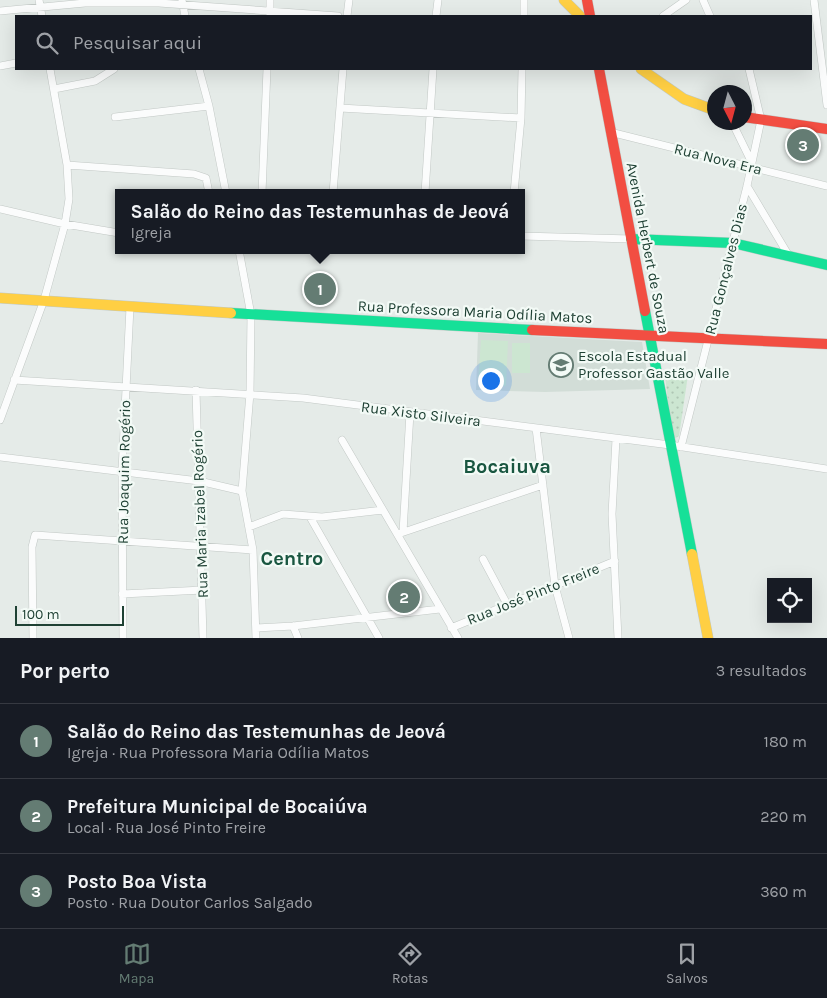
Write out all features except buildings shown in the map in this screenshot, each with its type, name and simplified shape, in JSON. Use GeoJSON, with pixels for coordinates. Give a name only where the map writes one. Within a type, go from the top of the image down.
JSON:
{"type":"FeatureCollection","features":[{"type":"Feature","properties":{"kind":"street"},"geometry":{"type":"LineString","coordinates":[[270,0],[270,14]]}},
{"type":"Feature","properties":{"kind":"street"},"geometry":{"type":"LineString","coordinates":[[347,15],[349,0]]}},
{"type":"Feature","properties":{"kind":"street"},"geometry":{"type":"LineString","coordinates":[[436,15],[438,0]]}},
{"type":"Feature","properties":{"kind":"street"},"geometry":{"type":"LineString","coordinates":[[524,0],[524,15]]}},
{"type":"Feature","properties":{"kind":"street"},"geometry":{"type":"LineString","coordinates":[[564,0],[579,15]]}},
{"type":"Feature","properties":{"kind":"street"},"geometry":{"type":"LineString","coordinates":[[587,0],[590,15]]}},
{"type":"Feature","properties":{"kind":"street"},"geometry":{"type":"LineString","coordinates":[[664,15],[686,0]]}},
{"type":"Feature","properties":{"kind":"street"},"geometry":{"type":"LineString","coordinates":[[702,0],[710,15]]}},
{"type":"Feature","properties":{"kind":"street"},"geometry":{"type":"LineString","coordinates":[[814,0],[827,105]]}},
{"type":"Feature","properties":{"kind":"street"},"geometry":{"type":"LineString","coordinates":[[182,2],[185,15]]}},
{"type":"Feature","properties":{"kind":"street"},"geometry":{"type":"LineString","coordinates":[[0,11],[39,3],[182,2],[270,14],[304,15]]}},
{"type":"Feature","properties":{"kind":"street"},"geometry":{"type":"LineString","coordinates":[[0,66],[15,63]]}},
{"type":"Feature","properties":{"kind":"street"},"geometry":{"type":"LineString","coordinates":[[0,420],[44,300],[65,224],[70,185],[50,70]]}},
{"type":"Feature","properties":{"kind":"street"},"geometry":{"type":"LineString","coordinates":[[54,89],[95,81],[112,70]]}},
{"type":"Feature","properties":{"kind":"street"},"geometry":{"type":"LineString","coordinates":[[199,70],[209,106],[225,189]]}},
{"type":"Feature","properties":{"kind":"street"},"geometry":{"type":"LineString","coordinates":[[262,189],[268,70]]}},
{"type":"Feature","properties":{"kind":"street"},"geometry":{"type":"LineString","coordinates":[[333,189],[343,70]]}},
{"type":"Feature","properties":{"kind":"street"},"geometry":{"type":"LineString","coordinates":[[425,189],[433,70]]}},
{"type":"Feature","properties":{"kind":"street"},"geometry":{"type":"LineString","coordinates":[[514,189],[521,118],[522,70]]}},
{"type":"Feature","properties":{"kind":"street","name":"Avenida Herbert de Souza"},"geometry":{"type":"LineString","coordinates":[[599,70],[708,638]]}},
{"type":"Feature","properties":{"kind":"street"},"geometry":{"type":"LineString","coordinates":[[641,70],[672,92],[707,108]]}},
{"type":"Feature","properties":{"kind":"street"},"geometry":{"type":"LineString","coordinates":[[749,70],[761,120]]}},
{"type":"Feature","properties":{"kind":"street"},"geometry":{"type":"LineString","coordinates":[[115,117],[209,106]]}},
{"type":"Feature","properties":{"kind":"street"},"geometry":{"type":"LineString","coordinates":[[340,108],[521,118]]}},
{"type":"Feature","properties":{"kind":"street"},"geometry":{"type":"LineString","coordinates":[[752,118],[827,128]]}},
{"type":"Feature","properties":{"kind":"street","name":"Rua Gonçalves Dias"},"geometry":{"type":"LineString","coordinates":[[680,447],[733,243],[761,120]]}},
{"type":"Feature","properties":{"kind":"street"},"geometry":{"type":"LineString","coordinates":[[736,130],[751,165]]}},
{"type":"Feature","properties":{"kind":"street","name":"Rua Nova Era"},"geometry":{"type":"LineString","coordinates":[[610,132],[751,165],[827,186]]}},
{"type":"Feature","properties":{"kind":"street"},"geometry":{"type":"LineString","coordinates":[[67,165],[194,174],[206,178],[209,189]]}},
{"type":"Feature","properties":{"kind":"street"},"geometry":{"type":"LineString","coordinates":[[747,186],[789,256]]}},
{"type":"Feature","properties":{"kind":"street"},"geometry":{"type":"LineString","coordinates":[[0,209],[65,224],[115,231]]}},
{"type":"Feature","properties":{"kind":"street"},"geometry":{"type":"LineString","coordinates":[[525,236],[701,240],[733,243],[827,265]]}},
{"type":"Feature","properties":{"kind":"street"},"geometry":{"type":"LineString","coordinates":[[239,254],[251,315],[250,393],[242,491],[253,550],[256,638]]}},
{"type":"Feature","properties":{"kind":"street","name":"Rua Professora Maria Odília Matos"},"geometry":{"type":"LineString","coordinates":[[0,298],[251,315],[827,344]]}},
{"type":"Feature","properties":{"kind":"street","name":"Rua Joaquim Rogério"},"geometry":{"type":"LineString","coordinates":[[122,638],[122,471],[130,307]]}},
{"type":"Feature","properties":{"kind":"street","name":"Rua Xisto Silveira"},"geometry":{"type":"LineString","coordinates":[[14,380],[250,393],[670,445],[827,469]]}},
{"type":"Feature","properties":{"kind":"street","name":"Rua Maria Izabel Rogério"},"geometry":{"type":"LineString","coordinates":[[196,390],[204,638]]}},
{"type":"Feature","properties":{"kind":"street"},"geometry":{"type":"LineString","coordinates":[[400,533],[410,413]]}},
{"type":"Feature","properties":{"kind":"street"},"geometry":{"type":"LineString","coordinates":[[536,428],[555,586],[569,638]]}},
{"type":"Feature","properties":{"kind":"street"},"geometry":{"type":"LineString","coordinates":[[616,439],[612,514],[618,638]]}},
{"type":"Feature","properties":{"kind":"street"},"geometry":{"type":"LineString","coordinates":[[342,440],[383,510],[400,533],[440,609],[458,638]]}},
{"type":"Feature","properties":{"kind":"street"},"geometry":{"type":"LineString","coordinates":[[0,457],[199,481],[242,491]]}},
{"type":"Feature","properties":{"kind":"street"},"geometry":{"type":"LineString","coordinates":[[400,533],[543,485]]}},
{"type":"Feature","properties":{"kind":"street"},"geometry":{"type":"LineString","coordinates":[[249,527],[283,514],[310,517],[383,510]]}},
{"type":"Feature","properties":{"kind":"street"},"geometry":{"type":"LineString","coordinates":[[310,517],[379,638]]}},
{"type":"Feature","properties":{"kind":"street"},"geometry":{"type":"LineString","coordinates":[[33,638],[33,538],[35,534],[253,550]]}},
{"type":"Feature","properties":{"kind":"street"},"geometry":{"type":"LineString","coordinates":[[483,558],[507,604]]}},
{"type":"Feature","properties":{"kind":"street","name":"Rua José Pinto Freire"},"geometry":{"type":"LineString","coordinates":[[451,628],[615,561]]}},
{"type":"Feature","properties":{"kind":"street"},"geometry":{"type":"LineString","coordinates":[[122,594],[203,590]]}},
{"type":"Feature","properties":{"kind":"street"},"geometry":{"type":"LineString","coordinates":[[256,628],[293,626],[440,609]]}},
{"type":"Feature","properties":{"kind":"street"},"geometry":{"type":"LineString","coordinates":[[293,626],[298,638]]}},
{"type":"Feature","properties":{"kind":"shaded area","name":"Escola Estadual Professor Gastão Valle"},"geometry":{"type":"Polygon","coordinates":[[[478,333],[642,342],[650,389],[545,392],[476,390],[478,333]]]}},
{"type":"Feature","properties":{"kind":"green space"},"geometry":{"type":"Polygon","coordinates":[[[481,340],[508,341],[506,386],[478,384],[481,340]]]}},
{"type":"Feature","properties":{"kind":"green space"},"geometry":{"type":"Polygon","coordinates":[[[512,343],[530,343],[530,373],[512,373],[512,343]]]}},
{"type":"Feature","properties":{"kind":"green space"},"geometry":{"type":"Polygon","coordinates":[[[688,375],[679,436],[675,438],[672,436],[665,376],[688,375]]]}},
{"type":"Feature","properties":{"kind":"traffic: fast"},"geometry":{"type":"LineString","coordinates":[[631,239],[733,243],[827,265]]}},
{"type":"Feature","properties":{"kind":"traffic: fast"},"geometry":{"type":"LineString","coordinates":[[645,311],[692,554]]}},
{"type":"Feature","properties":{"kind":"traffic: fast"},"geometry":{"type":"LineString","coordinates":[[231,313],[532,330]]}},
{"type":"Feature","properties":{"kind":"traffic: slow"},"geometry":{"type":"LineString","coordinates":[[564,0],[579,15]]}},
{"type":"Feature","properties":{"kind":"traffic: slow"},"geometry":{"type":"LineString","coordinates":[[642,70],[684,99],[707,107]]}},
{"type":"Feature","properties":{"kind":"traffic: slow"},"geometry":{"type":"LineString","coordinates":[[0,298],[231,313]]}},
{"type":"Feature","properties":{"kind":"traffic: slow"},"geometry":{"type":"LineString","coordinates":[[692,554],[708,638]]}},
{"type":"Feature","properties":{"kind":"traffic: jam"},"geometry":{"type":"LineString","coordinates":[[587,0],[590,15]]}},
{"type":"Feature","properties":{"kind":"traffic: jam"},"geometry":{"type":"LineString","coordinates":[[599,70],[645,311]]}},
{"type":"Feature","properties":{"kind":"traffic: jam"},"geometry":{"type":"LineString","coordinates":[[752,118],[827,129]]}},
{"type":"Feature","properties":{"kind":"traffic: jam"},"geometry":{"type":"LineString","coordinates":[[532,330],[827,344]]}},
{"type":"Feature","properties":{"kind":"place","name":"Posto Boa Vista"},"geometry":{"type":"Point","coordinates":[803,145]}},
{"type":"Feature","properties":{"kind":"place","name":"Salão do Reino das Testemunhas de Jeová"},"geometry":{"type":"Point","coordinates":[320,289]}},
{"type":"Feature","properties":{"kind":"place","name":"Escola Estadual Professor Gastão Valle"},"geometry":{"type":"Point","coordinates":[561,365]}},
{"type":"Feature","properties":{"kind":"place","name":"Prefeitura Municipal de Bocaiúva"},"geometry":{"type":"Point","coordinates":[404,597]}},
{"type":"Feature","properties":{"kind":"district","name":"Bocaiuva"},"geometry":{"type":"Point","coordinates":[507,466]}},
{"type":"Feature","properties":{"kind":"district","name":"Centro"},"geometry":{"type":"Point","coordinates":[292,558]}}]}
